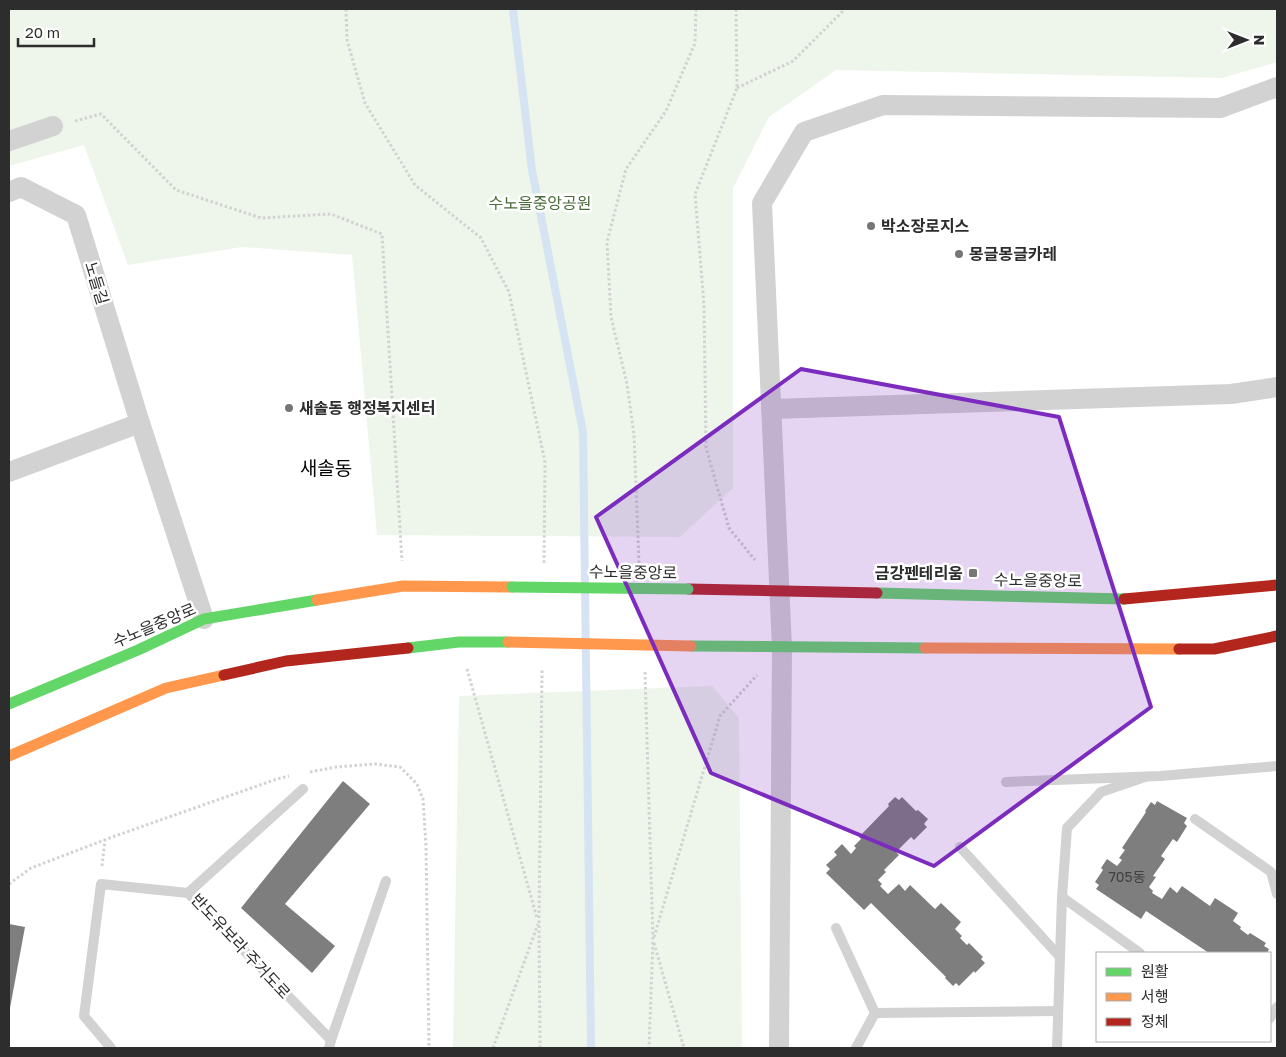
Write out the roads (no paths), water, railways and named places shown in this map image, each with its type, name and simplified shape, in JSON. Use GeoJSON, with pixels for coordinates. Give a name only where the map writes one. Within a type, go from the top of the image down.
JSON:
{"type":"FeatureCollection","features":[{"type":"Feature","properties":{"kind":"main road","name":"수노을중앙로"},"geometry":{"type":"LineString","coordinates":[[9,704],[138,650],[204,619],[403,586],[780,590],[1126,599],[1277,585]]}},
{"type":"Feature","properties":{"kind":"main road"},"geometry":{"type":"LineString","coordinates":[[9,756],[166,688],[286,662],[459,642],[782,648],[1214,649],[1277,636]]}},
{"type":"Feature","properties":{"kind":"street"},"geometry":{"type":"LineString","coordinates":[[778,1048],[782,648],[762,203],[804,132],[883,105],[1220,108],[1277,87]]}},
{"type":"Feature","properties":{"kind":"street"},"geometry":{"type":"LineString","coordinates":[[9,141],[53,126]]}},
{"type":"Feature","properties":{"kind":"street","name":"노들길"},"geometry":{"type":"LineString","coordinates":[[9,192],[21,187],[76,215],[140,423],[204,619]]}},
{"type":"Feature","properties":{"kind":"street"},"geometry":{"type":"LineString","coordinates":[[772,409],[1231,394],[1277,387]]}},
{"type":"Feature","properties":{"kind":"street"},"geometry":{"type":"LineString","coordinates":[[9,472],[140,423]]}},
{"type":"Feature","properties":{"kind":"lane"},"geometry":{"type":"LineString","coordinates":[[1006,782],[1145,777],[1277,766]]}},
{"type":"Feature","properties":{"kind":"lane"},"geometry":{"type":"LineString","coordinates":[[1057,1048],[1062,897],[1067,828],[1100,792],[1145,777]]}},
{"type":"Feature","properties":{"kind":"lane","name":"반도유보라 주거도로"},"geometry":{"type":"LineString","coordinates":[[303,788],[188,893],[330,1044]]}},
{"type":"Feature","properties":{"kind":"lane"},"geometry":{"type":"LineString","coordinates":[[1196,819],[1274,868],[1277,894]]}},
{"type":"Feature","properties":{"kind":"lane"},"geometry":{"type":"LineString","coordinates":[[960,847],[1060,957]]}},
{"type":"Feature","properties":{"kind":"lane"},"geometry":{"type":"LineString","coordinates":[[330,1044],[386,881]]}},
{"type":"Feature","properties":{"kind":"lane"},"geometry":{"type":"LineString","coordinates":[[111,1048],[84,1016],[101,884],[188,893]]}},
{"type":"Feature","properties":{"kind":"lane"},"geometry":{"type":"LineString","coordinates":[[1062,897],[1139,952]]}},
{"type":"Feature","properties":{"kind":"lane"},"geometry":{"type":"LineString","coordinates":[[836,928],[875,1013]]}},
{"type":"Feature","properties":{"kind":"lane"},"geometry":{"type":"LineString","coordinates":[[875,1013],[1058,1011]]}},
{"type":"Feature","properties":{"kind":"lane"},"geometry":{"type":"LineString","coordinates":[[856,1048],[875,1013]]}},
{"type":"Feature","properties":{"kind":"waterway"},"geometry":{"type":"LineString","coordinates":[[513,9],[532,170],[583,432],[591,1048]]}},
{"type":"Feature","properties":{"kind":"place","name":"박소장로지스"},"geometry":{"type":"Point","coordinates":[871,226]}},
{"type":"Feature","properties":{"kind":"place","name":"몽글몽글카레"},"geometry":{"type":"Point","coordinates":[959,254]}},
{"type":"Feature","properties":{"kind":"place","name":"새솔동 행정복지센터"},"geometry":{"type":"Point","coordinates":[289,408]}},
{"type":"Feature","properties":{"kind":"place","name":"금강펜테리움"},"geometry":{"type":"Point","coordinates":[973,573]}},
{"type":"Feature","properties":{"kind":"district","name":"새솔동"},"geometry":{"type":"Point","coordinates":[326,468]}},
{"type":"Feature","properties":{"kind":"park label","name":"수노을중앙공원"},"geometry":{"type":"Point","coordinates":[540,203]}}]}
